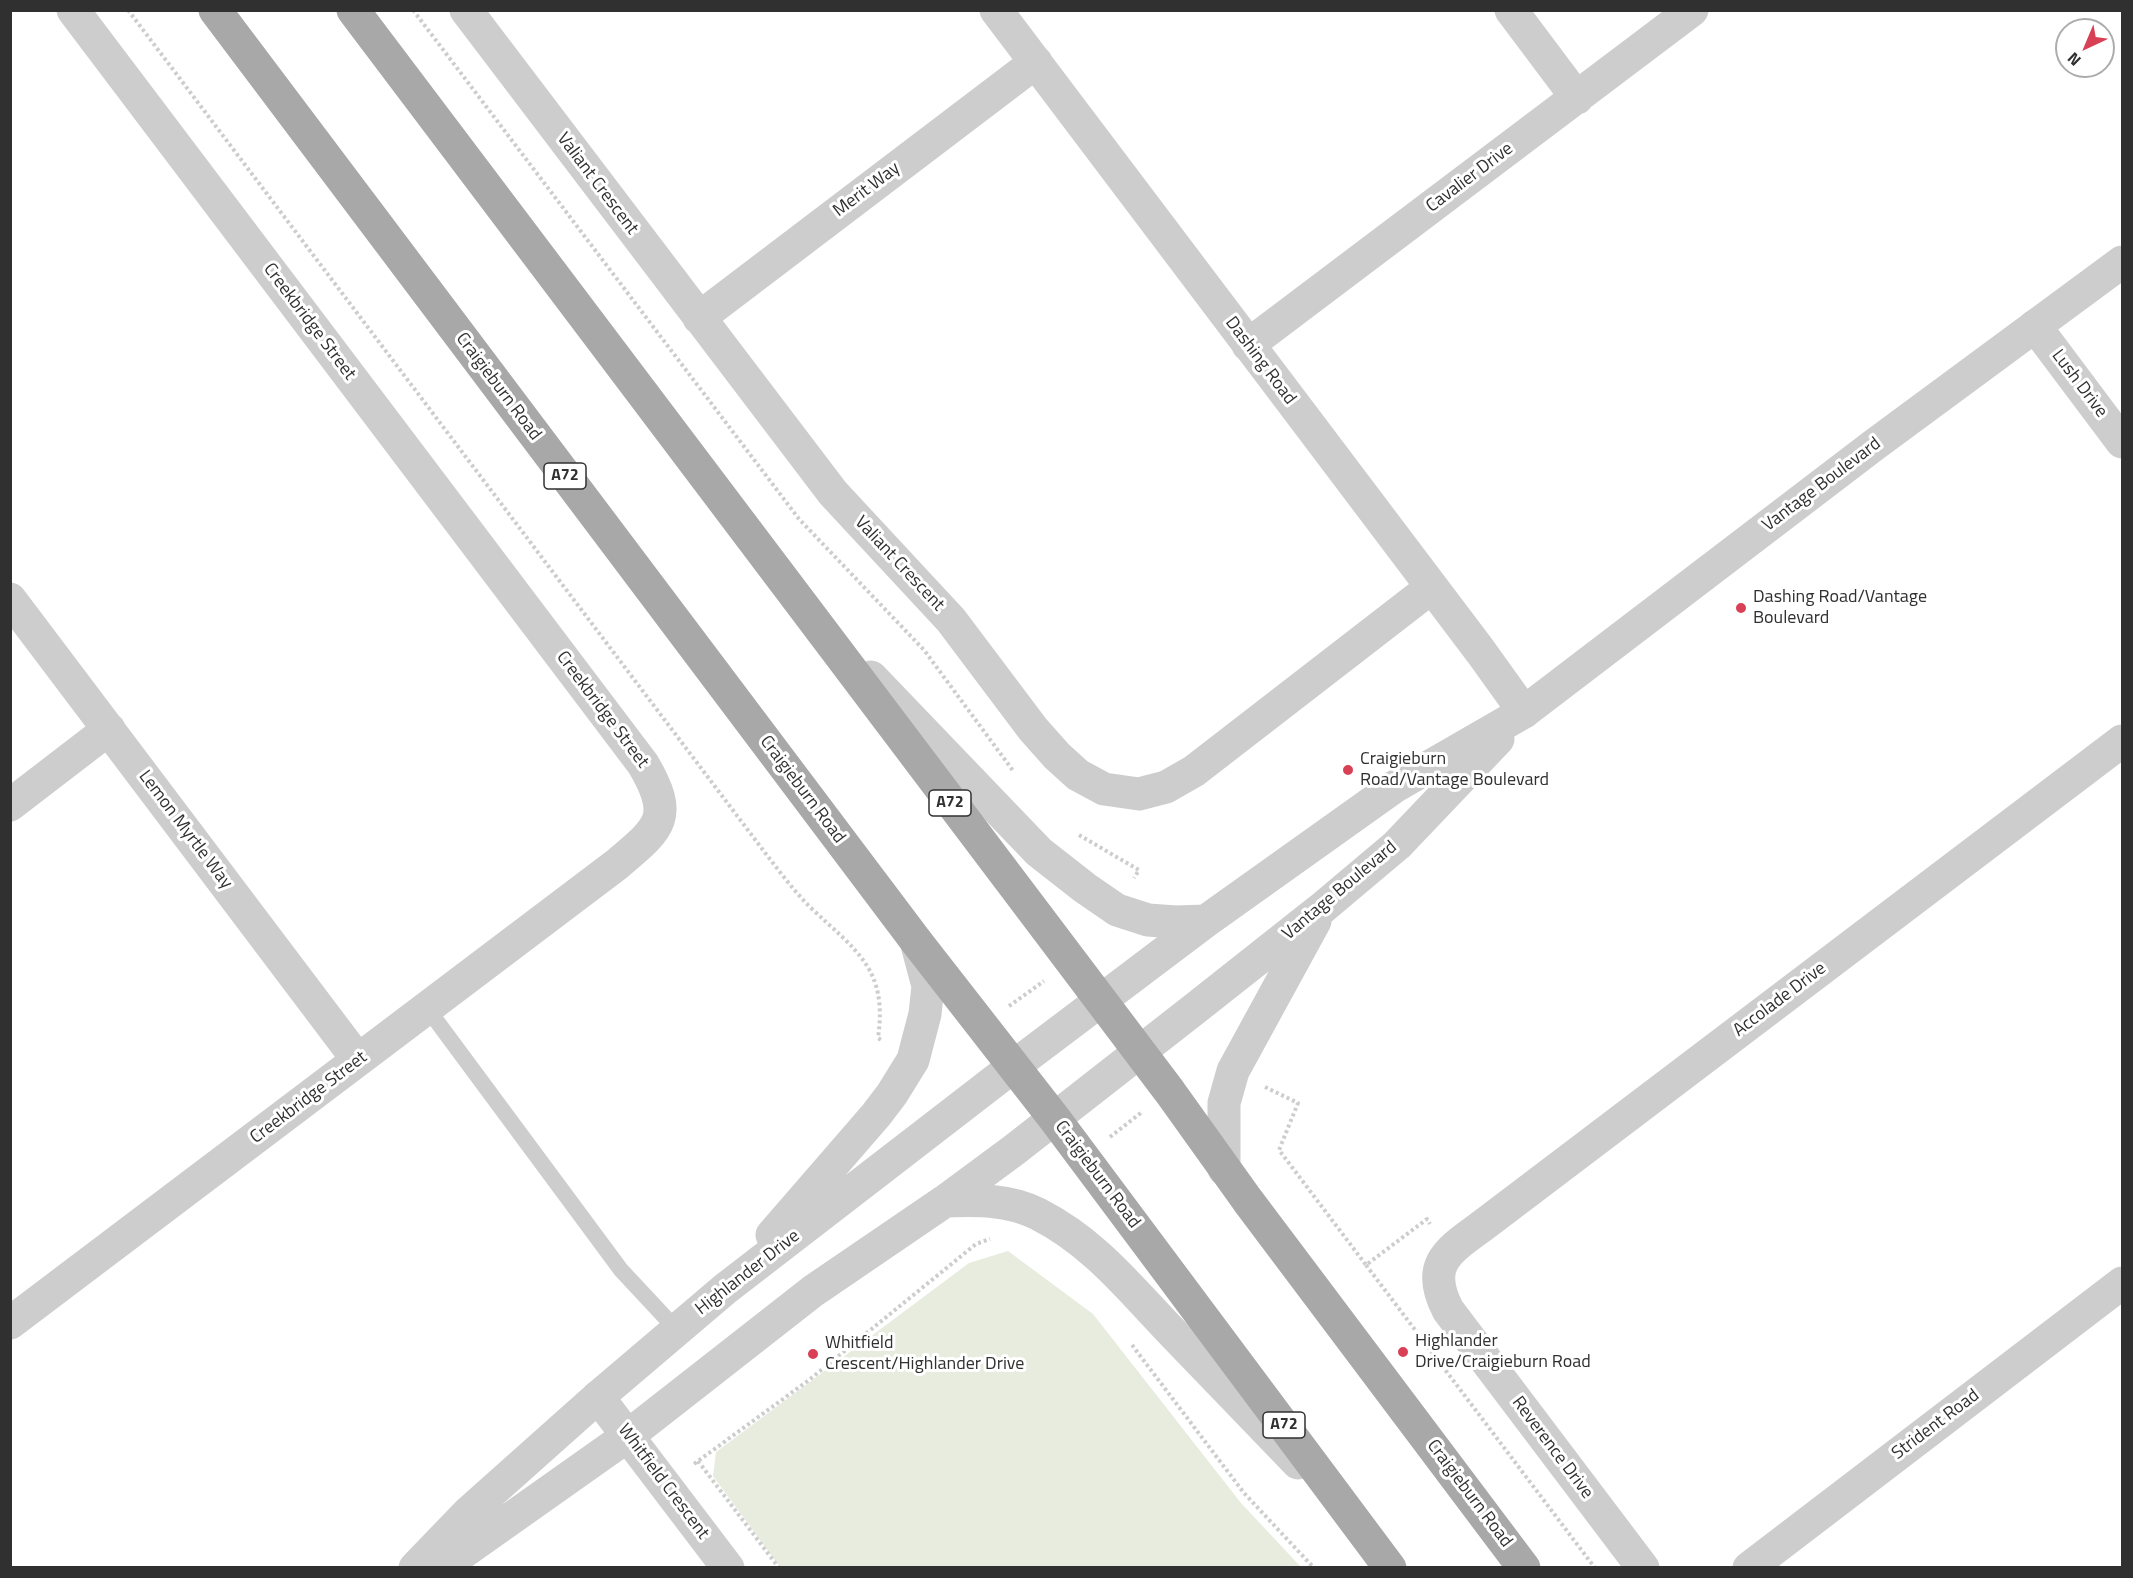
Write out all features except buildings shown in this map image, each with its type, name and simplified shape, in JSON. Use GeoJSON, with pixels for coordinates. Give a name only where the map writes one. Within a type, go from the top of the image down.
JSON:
{"type":"FeatureCollection","features":[{"type":"Feature","properties":{"kind":"main road","name":"Craigieburn Road"},"geometry":{"type":"LineString","coordinates":[[215,10],[981,1027],[1054,1118],[1390,1568]]}},
{"type":"Feature","properties":{"kind":"main road","name":"Craigieburn Road"},"geometry":{"type":"LineString","coordinates":[[353,10],[1140,1052],[1224,1169],[1524,1568]]}},
{"type":"Feature","properties":{"kind":"street","name":"Creekbridge Street"},"geometry":{"type":"LineString","coordinates":[[10,1323],[639,845],[652,831],[662,806],[643,764],[73,10]]}},
{"type":"Feature","properties":{"kind":"street","name":"Valiant Crescent"},"geometry":{"type":"LineString","coordinates":[[466,10],[833,493],[951,620],[1033,729],[1078,775],[1104,789],[1139,795],[1166,788],[1194,771],[1432,587]]}},
{"type":"Feature","properties":{"kind":"street","name":"Dashing Road"},"geometry":{"type":"LineString","coordinates":[[996,10],[1524,712]]}},
{"type":"Feature","properties":{"kind":"street"},"geometry":{"type":"LineString","coordinates":[[1511,10],[1577,98]]}},
{"type":"Feature","properties":{"kind":"street","name":"Cavalier Drive"},"geometry":{"type":"LineString","coordinates":[[1248,345],[1692,10]]}},
{"type":"Feature","properties":{"kind":"street","name":"Merit Way"},"geometry":{"type":"LineString","coordinates":[[699,318],[1036,62]]}},
{"type":"Feature","properties":{"kind":"street","name":"Vantage Boulevard"},"geometry":{"type":"LineString","coordinates":[[1100,1000],[1394,787],[1524,712],[1874,445],[2122,262]]}},
{"type":"Feature","properties":{"kind":"street","name":"Lush Drive"},"geometry":{"type":"LineString","coordinates":[[2035,326],[2122,442]]}},
{"type":"Feature","properties":{"kind":"street","name":"Lemon Myrtle Way"},"geometry":{"type":"LineString","coordinates":[[10,599],[358,1060]]}},
{"type":"Feature","properties":{"kind":"street"},"geometry":{"type":"LineString","coordinates":[[801,604],[1039,852],[1116,910],[1148,920],[1206,921]]}},
{"type":"Feature","properties":{"kind":"street","name":"Vantage Boulevard"},"geometry":{"type":"LineString","coordinates":[[1140,1052],[1322,909],[1397,846],[1524,712]]}},
{"type":"Feature","properties":{"kind":"street"},"geometry":{"type":"LineString","coordinates":[[10,804],[110,729]]}},
{"type":"Feature","properties":{"kind":"street","name":"Accolade Drive"},"geometry":{"type":"LineString","coordinates":[[1446,1257],[2122,741]]}},
{"type":"Feature","properties":{"kind":"street"},"geometry":{"type":"LineString","coordinates":[[1224,1169],[1224,1103],[1233,1071],[1322,909]]}},
{"type":"Feature","properties":{"kind":"street"},"geometry":{"type":"LineString","coordinates":[[725,1289],[876,1115],[913,1060],[925,1014],[928,986],[916,941]]}},
{"type":"Feature","properties":{"kind":"street","name":"Highlander Drive"},"geometry":{"type":"LineString","coordinates":[[415,1568],[469,1512],[598,1397],[725,1289],[1100,1000]]}},
{"type":"Feature","properties":{"kind":"street"},"geometry":{"type":"LineString","coordinates":[[441,1568],[628,1434],[813,1291],[945,1201],[1140,1052]]}},
{"type":"Feature","properties":{"kind":"street"},"geometry":{"type":"LineString","coordinates":[[945,1201],[989,1200],[1009,1204],[1037,1214],[1075,1237],[1114,1269],[1367,1536]]}},
{"type":"Feature","properties":{"kind":"street","name":"Reverence Drive"},"geometry":{"type":"LineString","coordinates":[[1446,1257],[1438,1276],[1439,1289],[1448,1311],[1643,1568]]}},
{"type":"Feature","properties":{"kind":"street","name":"Strident Road"},"geometry":{"type":"LineString","coordinates":[[1749,1568],[2122,1283]]}},
{"type":"Feature","properties":{"kind":"street","name":"Whitfield Crescent"},"geometry":{"type":"LineString","coordinates":[[598,1397],[728,1568]]}},
{"type":"Feature","properties":{"kind":"lane"},"geometry":{"type":"LineString","coordinates":[[427,1008],[621,1270],[677,1330]]}},
{"type":"Feature","properties":{"kind":"path"},"geometry":{"type":"LineString","coordinates":[[128,10],[772,861],[809,906],[866,963],[879,993],[878,1038],[913,1060]]}},
{"type":"Feature","properties":{"kind":"path"},"geometry":{"type":"LineString","coordinates":[[981,1027],[1070,961]]}},
{"type":"Feature","properties":{"kind":"path"},"geometry":{"type":"LineString","coordinates":[[1233,1071],[1298,1103],[1279,1150],[1595,1568]]}},
{"type":"Feature","properties":{"kind":"path"},"geometry":{"type":"LineString","coordinates":[[1084,1158],[1170,1092]]}},
{"type":"Feature","properties":{"kind":"path"},"geometry":{"type":"LineString","coordinates":[[1366,1265],[1427,1219],[1446,1257]]}},
{"type":"Feature","properties":{"kind":"path"},"geometry":{"type":"LineString","coordinates":[[665,1485],[809,1380],[976,1244],[988,1239],[997,1239]]}},
{"type":"Feature","properties":{"kind":"path"},"geometry":{"type":"LineString","coordinates":[[1130,1342],[1244,1493],[1314,1568]]}},
{"type":"Feature","properties":{"kind":"path"},"geometry":{"type":"LineString","coordinates":[[698,1461],[779,1568]]}},
{"type":"Feature","properties":{"kind":"shaded area"},"geometry":{"type":"Polygon","coordinates":[[[1008,1251],[1093,1314],[1241,1503],[1301,1567],[780,1567],[713,1476],[716,1452],[969,1263],[1008,1251]]]}},
{"type":"Feature","properties":{"kind":"place","name":"Dashing Road/Vantage Boulevard"},"geometry":{"type":"Point","coordinates":[1741,608]}},
{"type":"Feature","properties":{"kind":"place","name":"Craigieburn Road/Vantage Boulevard"},"geometry":{"type":"Point","coordinates":[1348,770]}},
{"type":"Feature","properties":{"kind":"place","name":"Highlander Drive/Craigieburn Road"},"geometry":{"type":"Point","coordinates":[1403,1352]}},
{"type":"Feature","properties":{"kind":"place","name":"Whitfield Crescent/Highlander Drive"},"geometry":{"type":"Point","coordinates":[813,1354]}}]}
